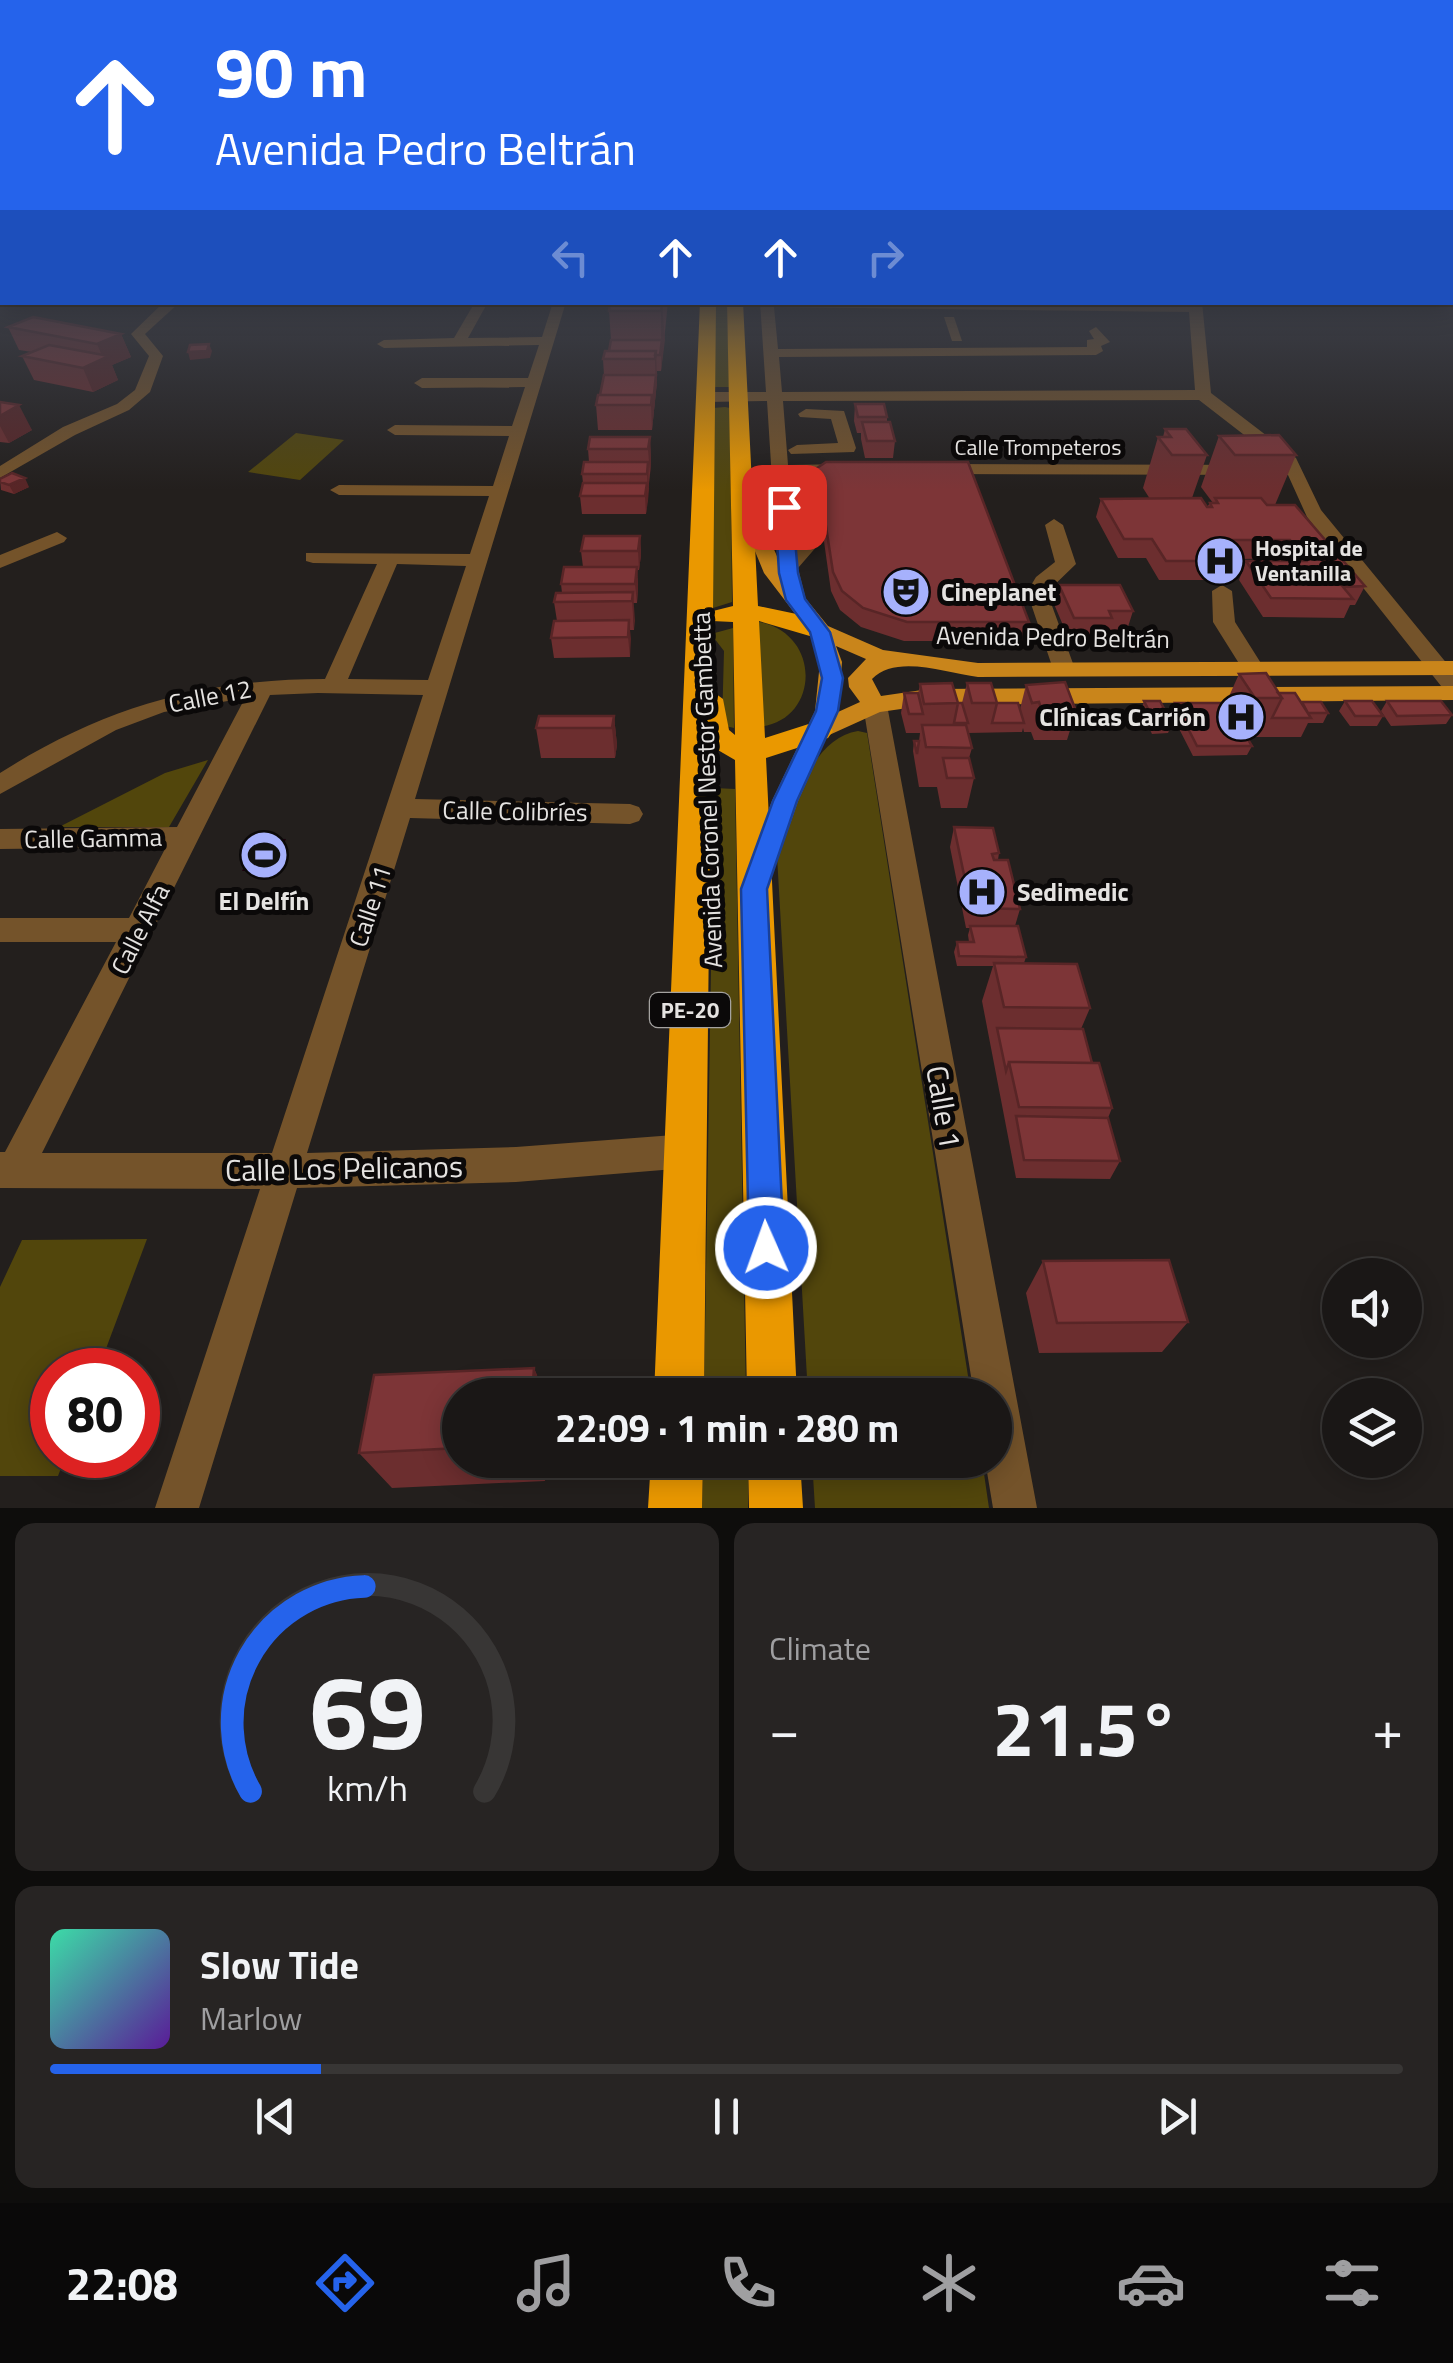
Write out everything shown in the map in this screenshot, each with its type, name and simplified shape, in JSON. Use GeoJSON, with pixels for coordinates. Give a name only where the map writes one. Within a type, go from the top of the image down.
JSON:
{"type":"FeatureCollection","features":[{"type":"Feature","properties":{"kind":"highway","name":"Avenida Coronel Nestor Gambetta"},"geometry":{"type":"LineString","coordinates":[[680,1378],[707,349]]}},
{"type":"Feature","properties":{"kind":"highway","name":"Avenida Coronel Nestor Gambetta"},"geometry":{"type":"LineString","coordinates":[[736,349],[742,612],[771,1378]]}},
{"type":"Feature","properties":{"kind":"highway"},"geometry":{"type":"LineString","coordinates":[[818,731],[748,752],[734,750],[715,734],[701,636],[742,612],[784,617],[820,632]]}},
{"type":"Feature","properties":{"kind":"highway"},"geometry":{"type":"LineString","coordinates":[[675,1508],[676,1478]]}},
{"type":"Feature","properties":{"kind":"highway"},"geometry":{"type":"LineString","coordinates":[[775,1478],[776,1508]]}},
{"type":"Feature","properties":{"kind":"main road"},"geometry":{"type":"LineString","coordinates":[[740,493],[774,574],[820,632],[832,678],[827,711],[785,801],[754,889]]}},
{"type":"Feature","properties":{"kind":"main road","name":"Avenida Pedro Beltrán"},"geometry":{"type":"LineString","coordinates":[[820,632],[856,649],[965,669],[1253,668],[1449,679]]}},
{"type":"Feature","properties":{"kind":"main road"},"geometry":{"type":"LineString","coordinates":[[875,705],[861,687],[865,670],[886,660],[900,660]]}},
{"type":"Feature","properties":{"kind":"main road"},"geometry":{"type":"LineString","coordinates":[[818,731],[875,705],[962,696],[1449,679]]}},
{"type":"Feature","properties":{"kind":"street"},"geometry":{"type":"LineString","coordinates":[[0,473],[142,392],[156,356],[151,349]]}},
{"type":"Feature","properties":{"kind":"street","name":"Calle 11"},"geometry":{"type":"LineString","coordinates":[[177,1508],[545,349]]}},
{"type":"Feature","properties":{"kind":"street"},"geometry":{"type":"LineString","coordinates":[[771,349],[798,459],[784,507],[788,566],[796,600]]}},
{"type":"Feature","properties":{"kind":"street"},"geometry":{"type":"LineString","coordinates":[[771,353],[1095,349]]}},
{"type":"Feature","properties":{"kind":"street"},"geometry":{"type":"LineString","coordinates":[[1199,349],[1203,395]]}},
{"type":"Feature","properties":{"kind":"street"},"geometry":{"type":"LineString","coordinates":[[422,383],[536,382]]}},
{"type":"Feature","properties":{"kind":"street"},"geometry":{"type":"LineString","coordinates":[[785,404],[1203,395],[1296,470],[1302,496],[1314,514],[1449,679]]}},
{"type":"Feature","properties":{"kind":"street"},"geometry":{"type":"LineString","coordinates":[[706,397],[737,397],[838,414],[848,448],[798,459]]}},
{"type":"Feature","properties":{"kind":"street"},"geometry":{"type":"LineString","coordinates":[[395,430],[520,430]]}},
{"type":"Feature","properties":{"kind":"street"},"geometry":{"type":"LineString","coordinates":[[798,459],[878,469]]}},
{"type":"Feature","properties":{"kind":"street","name":"Calle Trompeteros"},"geometry":{"type":"LineString","coordinates":[[918,469],[1296,470]]}},
{"type":"Feature","properties":{"kind":"street"},"geometry":{"type":"LineString","coordinates":[[339,490],[498,491]]}},
{"type":"Feature","properties":{"kind":"street"},"geometry":{"type":"LineString","coordinates":[[784,507],[806,506],[808,545],[788,566]]}},
{"type":"Feature","properties":{"kind":"street"},"geometry":{"type":"LineString","coordinates":[[1054,526],[1066,564],[1044,581],[1037,592],[1064,670]]}},
{"type":"Feature","properties":{"kind":"street"},"geometry":{"type":"LineString","coordinates":[[0,562],[56,538]]}},
{"type":"Feature","properties":{"kind":"street"},"geometry":{"type":"LineString","coordinates":[[313,557],[476,560]]}},
{"type":"Feature","properties":{"kind":"street"},"geometry":{"type":"LineString","coordinates":[[334,685],[390,558]]}},
{"type":"Feature","properties":{"kind":"street"},"geometry":{"type":"LineString","coordinates":[[1222,590],[1217,606],[1220,617],[1253,668]]}},
{"type":"Feature","properties":{"kind":"street","name":"Calle 12"},"geometry":{"type":"LineString","coordinates":[[0,784],[35,760],[116,719],[180,698],[262,686],[440,688]]}},
{"type":"Feature","properties":{"kind":"street","name":"Calle Alfa"},"geometry":{"type":"LineString","coordinates":[[8,1170],[140,930],[262,686]]}},
{"type":"Feature","properties":{"kind":"street","name":"Calle 1"},"geometry":{"type":"LineString","coordinates":[[875,705],[1015,1508]]}},
{"type":"Feature","properties":{"kind":"street","name":"Calle Colibríes"},"geometry":{"type":"LineString","coordinates":[[400,808],[630,814]]}},
{"type":"Feature","properties":{"kind":"street","name":"Calle Gamma"},"geometry":{"type":"LineString","coordinates":[[0,839],[187,837]]}},
{"type":"Feature","properties":{"kind":"street"},"geometry":{"type":"LineString","coordinates":[[0,930],[140,930]]}},
{"type":"Feature","properties":{"kind":"street","name":"Calle Los Pelicanos"},"geometry":{"type":"LineString","coordinates":[[8,1170],[285,1172],[599,1160],[687,1150]]}},
{"type":"Feature","properties":{"kind":"shaded area"},"geometry":{"type":"Polygon","coordinates":[[[715,349],[728,349],[729,387],[715,387],[715,349]]]}},
{"type":"Feature","properties":{"kind":"shaded area"},"geometry":{"type":"Polygon","coordinates":[[[713,408],[730,408],[732,602],[713,608],[713,408]]]}},
{"type":"Feature","properties":{"kind":"shaded area"},"geometry":{"type":"Polygon","coordinates":[[[296,433],[344,440],[300,480],[248,472],[296,433]]]}},
{"type":"Feature","properties":{"kind":"shaded area"},"geometry":{"type":"Polygon","coordinates":[[[753,621],[776,628],[793,640],[806,676],[803,694],[793,710],[778,722],[757,727],[753,621]]]}},
{"type":"Feature","properties":{"kind":"shaded area"},"geometry":{"type":"Polygon","coordinates":[[[733,628],[734,728],[722,725],[724,651],[711,634],[733,628]]]}},
{"type":"Feature","properties":{"kind":"shaded area"},"geometry":{"type":"Polygon","coordinates":[[[858,731],[867,733],[968,1378],[807,1378],[777,856],[804,781],[826,748],[858,731]]]}},
{"type":"Feature","properties":{"kind":"shaded area"},"geometry":{"type":"Polygon","coordinates":[[[208,760],[169,827],[59,827],[165,773],[208,760]]]}},
{"type":"Feature","properties":{"kind":"shaded area"},"geometry":{"type":"Polygon","coordinates":[[[714,788],[735,789],[746,1378],[704,1378],[714,788]]]}},
{"type":"Feature","properties":{"kind":"shaded area","name":"El Delfín"},"geometry":{"type":"Polygon","coordinates":[[[258,838],[286,839],[271,871],[242,871],[258,838]]]}},
{"type":"Feature","properties":{"kind":"shaded area"},"geometry":{"type":"Polygon","coordinates":[[[147,1239],[106,1348],[30,1348],[30,1476],[0,1476],[0,1287],[22,1240],[147,1239]]]}},
{"type":"Feature","properties":{"kind":"shaded area"},"geometry":{"type":"Polygon","coordinates":[[[703,1478],[748,1478],[748,1508],[702,1508],[703,1478]]]}},
{"type":"Feature","properties":{"kind":"shaded area"},"geometry":{"type":"Polygon","coordinates":[[[813,1478],[985,1478],[989,1508],[815,1508],[813,1478]]]}},
{"type":"Feature","properties":{"kind":"building"},"geometry":{"type":"Polygon","coordinates":[[[38,349],[73,349],[109,356],[83,368],[22,356],[38,349]]]}},
{"type":"Feature","properties":{"kind":"building"},"geometry":{"type":"Polygon","coordinates":[[[661,349],[660,355],[655,355],[656,351],[609,351],[661,349]]]}},
{"type":"Feature","properties":{"kind":"building"},"geometry":{"type":"Polygon","coordinates":[[[605,351],[656,351],[655,359],[603,359],[605,351]]]}},
{"type":"Feature","properties":{"kind":"building"},"geometry":{"type":"Polygon","coordinates":[[[604,375],[656,375],[653,403],[652,395],[600,395],[604,375]]]}},
{"type":"Feature","properties":{"kind":"building"},"geometry":{"type":"Polygon","coordinates":[[[598,395],[652,395],[651,405],[596,405],[598,395]]]}},
{"type":"Feature","properties":{"kind":"building"},"geometry":{"type":"Polygon","coordinates":[[[0,402],[19,405],[0,416],[0,402]]]}},
{"type":"Feature","properties":{"kind":"building"},"geometry":{"type":"Polygon","coordinates":[[[855,404],[884,404],[887,417],[858,417],[855,404]]]}},
{"type":"Feature","properties":{"kind":"building"},"geometry":{"type":"Polygon","coordinates":[[[862,422],[890,422],[895,441],[867,441],[862,422]]]}},
{"type":"Feature","properties":{"kind":"building"},"geometry":{"type":"Polygon","coordinates":[[[1165,429],[1186,429],[1207,455],[1172,455],[1158,437],[1171,437],[1165,429]]]}},
{"type":"Feature","properties":{"kind":"building"},"geometry":{"type":"Polygon","coordinates":[[[1279,435],[1296,455],[1235,455],[1219,436],[1279,435]]]}},
{"type":"Feature","properties":{"kind":"building"},"geometry":{"type":"Polygon","coordinates":[[[590,437],[650,437],[648,449],[588,449],[590,437]]]}},
{"type":"Feature","properties":{"kind":"building"},"geometry":{"type":"Polygon","coordinates":[[[584,462],[648,462],[647,474],[582,474],[584,462]]]}},
{"type":"Feature","properties":{"kind":"building"},"geometry":{"type":"Polygon","coordinates":[[[826,462],[968,462],[1029,622],[907,622],[863,608],[842,591],[833,572],[817,468],[826,462]]]}},
{"type":"Feature","properties":{"kind":"building"},"geometry":{"type":"Polygon","coordinates":[[[12,473],[25,478],[9,485],[0,482],[0,479],[12,473]]]}},
{"type":"Feature","properties":{"kind":"building"},"geometry":{"type":"Polygon","coordinates":[[[583,483],[647,483],[645,496],[580,496],[583,483]]]}},
{"type":"Feature","properties":{"kind":"building"},"geometry":{"type":"Polygon","coordinates":[[[1201,498],[1207,507],[1218,503],[1215,498],[1261,498],[1267,505],[1295,505],[1365,586],[1343,587],[1353,599],[1271,598],[1246,561],[1306,561],[1290,540],[1229,540],[1244,561],[1166,561],[1152,539],[1124,539],[1101,499],[1201,498]]]}},
{"type":"Feature","properties":{"kind":"building"},"geometry":{"type":"Polygon","coordinates":[[[584,536],[640,536],[638,551],[581,551],[584,536]]]}},
{"type":"Feature","properties":{"kind":"building"},"geometry":{"type":"Polygon","coordinates":[[[564,567],[637,567],[635,584],[561,584],[564,567]]]}},
{"type":"Feature","properties":{"kind":"building"},"geometry":{"type":"Polygon","coordinates":[[[1059,585],[1120,585],[1133,611],[1109,611],[1112,618],[1074,618],[1059,585]]]}},
{"type":"Feature","properties":{"kind":"building"},"geometry":{"type":"Polygon","coordinates":[[[633,592],[632,601],[554,602],[556,593],[633,592]]]}},
{"type":"Feature","properties":{"kind":"building"},"geometry":{"type":"Polygon","coordinates":[[[629,620],[628,637],[551,638],[554,621],[629,620]]]}},
{"type":"Feature","properties":{"kind":"building"},"geometry":{"type":"Polygon","coordinates":[[[1266,673],[1282,698],[1255,698],[1239,674],[1266,673]]]}},
{"type":"Feature","properties":{"kind":"building"},"geometry":{"type":"Polygon","coordinates":[[[1065,682],[1076,711],[1042,711],[1039,702],[1032,703],[1026,685],[1065,682]]]}},
{"type":"Feature","properties":{"kind":"building"},"geometry":{"type":"Polygon","coordinates":[[[952,683],[958,703],[924,704],[920,684],[952,683]]]}},
{"type":"Feature","properties":{"kind":"building"},"geometry":{"type":"Polygon","coordinates":[[[967,683],[991,683],[997,703],[972,703],[967,683]]]}},
{"type":"Feature","properties":{"kind":"building"},"geometry":{"type":"Polygon","coordinates":[[[904,693],[918,693],[923,714],[909,714],[904,693]]]}},
{"type":"Feature","properties":{"kind":"building"},"geometry":{"type":"Polygon","coordinates":[[[1278,693],[1295,693],[1311,718],[1272,718],[1282,698],[1278,693]]]}},
{"type":"Feature","properties":{"kind":"building"},"geometry":{"type":"Polygon","coordinates":[[[1144,701],[1160,701],[1172,724],[1156,724],[1144,701]]]}},
{"type":"Feature","properties":{"kind":"building"},"geometry":{"type":"Polygon","coordinates":[[[1345,701],[1372,701],[1383,716],[1355,716],[1345,701]]]}},
{"type":"Feature","properties":{"kind":"building"},"geometry":{"type":"Polygon","coordinates":[[[1387,701],[1441,701],[1452,715],[1397,716],[1387,701]]]}},
{"type":"Feature","properties":{"kind":"building"},"geometry":{"type":"Polygon","coordinates":[[[1302,702],[1321,702],[1328,713],[1308,713],[1302,702]]]}},
{"type":"Feature","properties":{"kind":"building"},"geometry":{"type":"Polygon","coordinates":[[[958,703],[962,703],[968,723],[954,723],[958,703]]]}},
{"type":"Feature","properties":{"kind":"building"},"geometry":{"type":"Polygon","coordinates":[[[997,703],[1018,703],[1024,723],[992,723],[997,703]]]}},
{"type":"Feature","properties":{"kind":"building"},"geometry":{"type":"Polygon","coordinates":[[[1175,703],[1226,703],[1252,746],[1197,746],[1175,703]]]}},
{"type":"Feature","properties":{"kind":"building"},"geometry":{"type":"Polygon","coordinates":[[[539,716],[614,716],[612,728],[536,728],[539,716]]]}},
{"type":"Feature","properties":{"kind":"building"},"geometry":{"type":"Polygon","coordinates":[[[922,725],[966,725],[972,748],[926,747],[922,725]]]}},
{"type":"Feature","properties":{"kind":"building"},"geometry":{"type":"Polygon","coordinates":[[[943,758],[969,758],[974,778],[947,778],[943,758]]]}},
{"type":"Feature","properties":{"kind":"building"},"geometry":{"type":"Polygon","coordinates":[[[954,827],[993,828],[999,853],[992,854],[994,860],[1008,860],[1020,909],[971,908],[954,827]]]}},
{"type":"Feature","properties":{"kind":"building"},"geometry":{"type":"Polygon","coordinates":[[[970,926],[1018,926],[1026,957],[959,956],[957,942],[974,942],[970,926]]]}},
{"type":"Feature","properties":{"kind":"building"},"geometry":{"type":"Polygon","coordinates":[[[994,963],[1077,964],[1090,1008],[1004,1007],[994,963]]]}},
{"type":"Feature","properties":{"kind":"building"},"geometry":{"type":"Polygon","coordinates":[[[997,1028],[1083,1029],[1092,1063],[1009,1062],[1006,1071],[997,1028]]]}},
{"type":"Feature","properties":{"kind":"building"},"geometry":{"type":"Polygon","coordinates":[[[1009,1062],[1099,1063],[1112,1108],[1019,1107],[1009,1062]]]}},
{"type":"Feature","properties":{"kind":"building"},"geometry":{"type":"Polygon","coordinates":[[[1016,1116],[1108,1118],[1120,1161],[1024,1160],[1016,1116]]]}},
{"type":"Feature","properties":{"kind":"building"},"geometry":{"type":"Polygon","coordinates":[[[1169,1260],[1188,1322],[1057,1323],[1043,1261],[1169,1260]]]}},
{"type":"Feature","properties":{"kind":"building"},"geometry":{"type":"Polygon","coordinates":[[[534,1368],[533,1378],[442,1378],[442,1449],[359,1453],[374,1375],[534,1368]]]}},
{"type":"Feature","properties":{"kind":"place","name":"Hospital de Ventanilla"},"geometry":{"type":"Point","coordinates":[1220,561]}},
{"type":"Feature","properties":{"kind":"place","name":"Cineplanet"},"geometry":{"type":"Point","coordinates":[906,592]}},
{"type":"Feature","properties":{"kind":"place","name":"Clínicas Carrión"},"geometry":{"type":"Point","coordinates":[1241,717]}},
{"type":"Feature","properties":{"kind":"place","name":"El Delfín"},"geometry":{"type":"Point","coordinates":[264,855]}},
{"type":"Feature","properties":{"kind":"place","name":"Sedimedic"},"geometry":{"type":"Point","coordinates":[982,892]}},
{"type":"Feature","properties":{"kind":"route"},"geometry":{"type":"LineString","coordinates":[[766,1248],[754,889],[785,801],[827,711],[832,678],[827,646],[796,600],[788,573],[784,507]]}}]}
